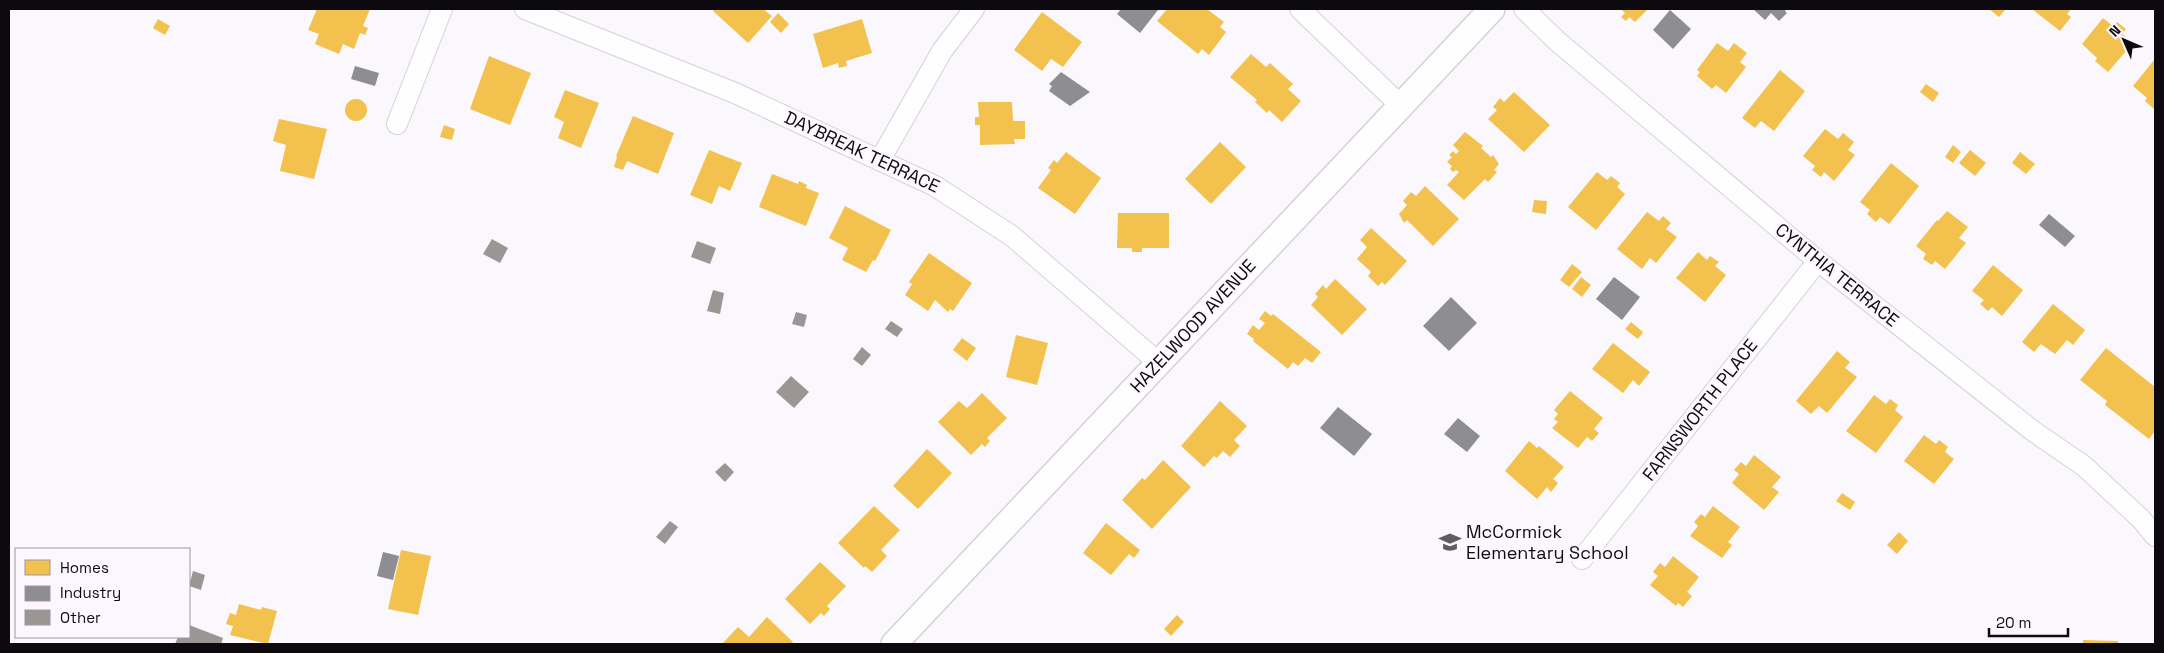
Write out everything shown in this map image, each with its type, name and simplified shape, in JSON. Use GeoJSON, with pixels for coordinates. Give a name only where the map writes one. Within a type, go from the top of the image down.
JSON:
{"type":"FeatureCollection","features":[{"type":"Feature","properties":{"kind":"street"},"geometry":{"type":"LineString","coordinates":[[397,124],[442,9]]}},
{"type":"Feature","properties":{"kind":"street","name":"DAYBREAK TERRACE"},"geometry":{"type":"LineString","coordinates":[[524,9],[735,93],[935,186],[1012,236],[1159,362]]}},
{"type":"Feature","properties":{"kind":"street"},"geometry":{"type":"LineString","coordinates":[[880,160],[942,51],[974,9]]}},
{"type":"Feature","properties":{"kind":"street"},"geometry":{"type":"LineString","coordinates":[[1300,9],[1400,105]]}},
{"type":"Feature","properties":{"kind":"street","name":"HAZELWOOD AVENUE"},"geometry":{"type":"LineString","coordinates":[[894,644],[1492,9]]}},
{"type":"Feature","properties":{"kind":"street","name":"CYNTHIA TERRACE"},"geometry":{"type":"LineString","coordinates":[[1524,9],[1557,40],[1818,261],[2033,430],[2084,466],[2141,520],[2155,536]]}},
{"type":"Feature","properties":{"kind":"street","name":"FARNSWORTH PLACE"},"geometry":{"type":"LineString","coordinates":[[1582,559],[1818,261]]}},
{"type":"Feature","properties":{"kind":"building: Homes"},"geometry":{"type":"Polygon","coordinates":[[[317,9],[370,9],[363,26],[368,28],[365,35],[360,33],[354,49],[343,44],[339,54],[315,44],[319,34],[308,30],[317,9]]]}},
{"type":"Feature","properties":{"kind":"building: Homes"},"geometry":{"type":"Polygon","coordinates":[[[715,9],[763,9],[772,16],[748,43],[713,11],[715,9]]]}},
{"type":"Feature","properties":{"kind":"building: Homes"},"geometry":{"type":"Polygon","coordinates":[[[1167,9],[1207,9],[1224,22],[1220,27],[1226,32],[1209,55],[1202,49],[1198,54],[1157,21],[1167,9]]]}},
{"type":"Feature","properties":{"kind":"building: Homes"},"geometry":{"type":"Polygon","coordinates":[[[1621,9],[1648,9],[1635,22],[1629,17],[1626,21],[1621,17],[1625,13],[1621,9]]]}},
{"type":"Feature","properties":{"kind":"building: Homes"},"geometry":{"type":"Polygon","coordinates":[[[1989,9],[2006,9],[1999,17],[1989,9]]]}},
{"type":"Feature","properties":{"kind":"building: Homes"},"geometry":{"type":"Polygon","coordinates":[[[2032,9],[2071,9],[2067,14],[2071,17],[2060,31],[2032,9]]]}},
{"type":"Feature","properties":{"kind":"building: Homes"},"geometry":{"type":"Polygon","coordinates":[[[1042,12],[1082,42],[1063,67],[1051,59],[1042,71],[1014,50],[1042,12]]]}},
{"type":"Feature","properties":{"kind":"building: Homes"},"geometry":{"type":"Polygon","coordinates":[[[778,13],[789,24],[781,33],[770,22],[778,13]]]}},
{"type":"Feature","properties":{"kind":"building: Homes"},"geometry":{"type":"Polygon","coordinates":[[[2103,18],[2114,27],[2117,22],[2126,29],[2122,34],[2133,43],[2108,72],[2095,61],[2097,58],[2082,44],[2103,18]]]}},
{"type":"Feature","properties":{"kind":"building: Homes"},"geometry":{"type":"Polygon","coordinates":[[[158,19],[170,26],[165,35],[153,28],[158,19]]]}},
{"type":"Feature","properties":{"kind":"building: Homes"},"geometry":{"type":"Polygon","coordinates":[[[862,19],[872,53],[846,61],[847,66],[839,68],[838,63],[823,68],[813,34],[862,19]]]}},
{"type":"Feature","properties":{"kind":"building: Homes"},"geometry":{"type":"Polygon","coordinates":[[[1717,43],[1728,51],[1734,43],[1747,53],[1740,62],[1746,67],[1726,93],[1716,85],[1712,89],[1697,76],[1700,72],[1697,70],[1717,43]]]}},
{"type":"Feature","properties":{"kind":"building: Homes"},"geometry":{"type":"Polygon","coordinates":[[[1251,54],[1266,67],[1270,63],[1293,84],[1288,89],[1301,101],[1282,122],[1269,110],[1267,113],[1255,102],[1257,100],[1230,77],[1251,54]]]}},
{"type":"Feature","properties":{"kind":"building: Homes"},"geometry":{"type":"Polygon","coordinates":[[[489,56],[531,73],[510,125],[470,109],[489,56]]]}},
{"type":"Feature","properties":{"kind":"building: Homes"},"geometry":{"type":"Polygon","coordinates":[[[2155,59],[2155,110],[2145,101],[2147,98],[2133,86],[2155,59]]]}},
{"type":"Feature","properties":{"kind":"building: Homes"},"geometry":{"type":"Polygon","coordinates":[[[1780,70],[1805,91],[1774,131],[1761,121],[1755,128],[1742,118],[1780,70]]]}},
{"type":"Feature","properties":{"kind":"building: Homes"},"geometry":{"type":"Polygon","coordinates":[[[1926,84],[1939,93],[1933,102],[1920,92],[1926,84]]]}},
{"type":"Feature","properties":{"kind":"building: Homes"},"geometry":{"type":"Polygon","coordinates":[[[565,90],[599,103],[581,148],[558,138],[564,122],[554,117],[565,90]]]}},
{"type":"Feature","properties":{"kind":"building: Homes"},"geometry":{"type":"Polygon","coordinates":[[[1514,92],[1550,125],[1524,152],[1488,119],[1497,110],[1493,107],[1500,98],[1504,102],[1514,92]]]}},
{"type":"Feature","properties":{"kind":"building: Homes"},"geometry":{"type":"Polygon","coordinates":[[[356,99],[364,102],[367,110],[364,118],[356,121],[348,118],[345,110],[348,102],[356,99]]]}},
{"type":"Feature","properties":{"kind":"building: Homes"},"geometry":{"type":"Polygon","coordinates":[[[978,102],[1012,102],[1013,121],[1025,121],[1025,139],[1014,139],[1015,144],[980,145],[980,125],[975,125],[975,117],[979,117],[978,102]]]}},
{"type":"Feature","properties":{"kind":"building: Homes"},"geometry":{"type":"Polygon","coordinates":[[[633,116],[674,133],[658,174],[627,161],[623,170],[614,167],[616,156],[633,116]]]}},
{"type":"Feature","properties":{"kind":"building: Homes"},"geometry":{"type":"Polygon","coordinates":[[[279,119],[327,129],[314,179],[280,171],[286,145],[273,141],[279,119]]]}},
{"type":"Feature","properties":{"kind":"building: Homes"},"geometry":{"type":"Polygon","coordinates":[[[444,125],[455,129],[452,140],[440,137],[444,125]]]}},
{"type":"Feature","properties":{"kind":"building: Homes"},"geometry":{"type":"Polygon","coordinates":[[[1825,129],[1838,139],[1843,133],[1854,142],[1848,150],[1855,155],[1834,181],[1824,172],[1821,177],[1812,170],[1815,166],[1803,156],[1825,129]]]}},
{"type":"Feature","properties":{"kind":"building: Homes"},"geometry":{"type":"Polygon","coordinates":[[[1465,132],[1483,146],[1481,148],[1491,157],[1493,155],[1499,164],[1494,170],[1497,172],[1488,182],[1485,179],[1464,200],[1447,185],[1459,172],[1456,170],[1453,172],[1450,169],[1452,166],[1447,162],[1452,157],[1449,155],[1453,151],[1456,154],[1459,151],[1453,145],[1465,132]]]}},
{"type":"Feature","properties":{"kind":"building: Homes"},"geometry":{"type":"Polygon","coordinates":[[[1220,142],[1246,167],[1211,204],[1185,179],[1220,142]]]}},
{"type":"Feature","properties":{"kind":"building: Homes"},"geometry":{"type":"Polygon","coordinates":[[[1953,145],[1961,152],[1953,163],[1945,157],[1953,145]]]}},
{"type":"Feature","properties":{"kind":"building: Homes"},"geometry":{"type":"Polygon","coordinates":[[[709,150],[742,163],[730,191],[719,186],[712,204],[690,195],[709,150]]]}},
{"type":"Feature","properties":{"kind":"building: Homes"},"geometry":{"type":"Polygon","coordinates":[[[1970,150],[1986,163],[1975,176],[1959,163],[1970,150]]]}},
{"type":"Feature","properties":{"kind":"building: Homes"},"geometry":{"type":"Polygon","coordinates":[[[1066,152],[1101,178],[1075,214],[1038,188],[1051,170],[1048,168],[1054,160],[1057,163],[1066,152]]]}},
{"type":"Feature","properties":{"kind":"building: Homes"},"geometry":{"type":"Polygon","coordinates":[[[2020,152],[2035,164],[2026,174],[2012,163],[2020,152]]]}},
{"type":"Feature","properties":{"kind":"building: Homes"},"geometry":{"type":"Polygon","coordinates":[[[1891,163],[1919,186],[1889,224],[1880,217],[1876,222],[1867,214],[1870,210],[1860,202],[1891,163]]]}},
{"type":"Feature","properties":{"kind":"building: Homes"},"geometry":{"type":"Polygon","coordinates":[[[1597,172],[1607,180],[1611,176],[1620,183],[1617,187],[1625,194],[1596,230],[1568,207],[1597,172]]]}},
{"type":"Feature","properties":{"kind":"building: Homes"},"geometry":{"type":"Polygon","coordinates":[[[772,174],[798,184],[799,181],[807,185],[806,188],[819,193],[806,226],[759,207],[772,174]]]}},
{"type":"Feature","properties":{"kind":"building: Homes"},"geometry":{"type":"Polygon","coordinates":[[[1425,186],[1459,219],[1433,246],[1407,220],[1404,223],[1399,214],[1407,205],[1403,201],[1411,192],[1416,196],[1425,186]]]}},
{"type":"Feature","properties":{"kind":"building: Homes"},"geometry":{"type":"Polygon","coordinates":[[[1534,200],[1547,201],[1546,214],[1532,212],[1534,200]]]}},
{"type":"Feature","properties":{"kind":"building: Homes"},"geometry":{"type":"Polygon","coordinates":[[[845,206],[891,230],[875,261],[873,260],[866,272],[842,260],[848,248],[829,238],[845,206]]]}},
{"type":"Feature","properties":{"kind":"building: Homes"},"geometry":{"type":"Polygon","coordinates":[[[1947,211],[1968,227],[1959,238],[1966,243],[1945,269],[1935,261],[1932,265],[1923,259],[1926,254],[1916,246],[1937,220],[1947,211]]]}},
{"type":"Feature","properties":{"kind":"building: Homes"},"geometry":{"type":"Polygon","coordinates":[[[1647,212],[1659,221],[1663,216],[1671,223],[1666,229],[1677,237],[1656,263],[1650,258],[1642,269],[1617,249],[1647,212]]]}},
{"type":"Feature","properties":{"kind":"building: Homes"},"geometry":{"type":"Polygon","coordinates":[[[1118,213],[1169,213],[1169,248],[1142,248],[1142,252],[1132,252],[1132,248],[1117,248],[1118,213]]]}},
{"type":"Feature","properties":{"kind":"building: Homes"},"geometry":{"type":"Polygon","coordinates":[[[1371,228],[1407,261],[1385,285],[1382,282],[1378,286],[1368,276],[1371,272],[1357,259],[1367,247],[1360,240],[1371,228]]]}},
{"type":"Feature","properties":{"kind":"building: Homes"},"geometry":{"type":"Polygon","coordinates":[[[1698,252],[1707,260],[1710,256],[1719,262],[1715,266],[1726,275],[1705,302],[1676,278],[1698,252]]]}},
{"type":"Feature","properties":{"kind":"building: Homes"},"geometry":{"type":"Polygon","coordinates":[[[929,253],[972,283],[953,311],[950,309],[948,312],[935,300],[928,311],[905,295],[912,284],[909,282],[929,253]]]}},
{"type":"Feature","properties":{"kind":"building: Homes"},"geometry":{"type":"Polygon","coordinates":[[[1572,264],[1582,272],[1569,287],[1560,280],[1572,264]]]}},
{"type":"Feature","properties":{"kind":"building: Homes"},"geometry":{"type":"Polygon","coordinates":[[[1993,265],[2023,290],[2002,316],[1992,307],[1988,311],[1980,304],[1984,300],[1972,291],[1993,265]]]}},
{"type":"Feature","properties":{"kind":"building: Homes"},"geometry":{"type":"Polygon","coordinates":[[[1581,277],[1591,285],[1582,297],[1572,289],[1581,277]]]}},
{"type":"Feature","properties":{"kind":"building: Homes"},"geometry":{"type":"Polygon","coordinates":[[[1335,279],[1367,309],[1342,335],[1311,305],[1318,297],[1315,294],[1323,285],[1326,289],[1335,279]]]}},
{"type":"Feature","properties":{"kind":"building: Homes"},"geometry":{"type":"Polygon","coordinates":[[[2053,304],[2085,330],[2073,345],[2067,340],[2055,354],[2041,344],[2034,352],[2022,342],[2053,304]]]}},
{"type":"Feature","properties":{"kind":"building: Homes"},"geometry":{"type":"Polygon","coordinates":[[[1265,311],[1271,316],[1273,314],[1321,352],[1312,363],[1305,358],[1298,366],[1293,362],[1288,369],[1253,341],[1254,339],[1247,334],[1253,325],[1259,330],[1265,323],[1259,319],[1265,311]]]}},
{"type":"Feature","properties":{"kind":"building: Homes"},"geometry":{"type":"Polygon","coordinates":[[[1631,322],[1643,332],[1638,339],[1625,329],[1631,322]]]}},
{"type":"Feature","properties":{"kind":"building: Homes"},"geometry":{"type":"Polygon","coordinates":[[[1016,335],[1048,343],[1037,385],[1006,377],[1016,335]]]}},
{"type":"Feature","properties":{"kind":"building: Homes"},"geometry":{"type":"Polygon","coordinates":[[[962,338],[976,348],[967,361],[953,350],[962,338]]]}},
{"type":"Feature","properties":{"kind":"building: Homes"},"geometry":{"type":"Polygon","coordinates":[[[1613,343],[1650,372],[1639,386],[1633,380],[1623,393],[1592,369],[1613,343]]]}},
{"type":"Feature","properties":{"kind":"building: Homes"},"geometry":{"type":"Polygon","coordinates":[[[2106,348],[2155,387],[2155,431],[2149,439],[2105,405],[2107,401],[2080,380],[2106,348]]]}},
{"type":"Feature","properties":{"kind":"building: Homes"},"geometry":{"type":"Polygon","coordinates":[[[1837,351],[1850,362],[1845,368],[1857,377],[1827,413],[1819,406],[1811,414],[1796,401],[1837,351]]]}},
{"type":"Feature","properties":{"kind":"building: Homes"},"geometry":{"type":"Polygon","coordinates":[[[1570,391],[1603,418],[1594,429],[1599,433],[1592,441],[1587,437],[1578,448],[1552,428],[1558,422],[1554,419],[1558,414],[1554,410],[1570,391]]]}},
{"type":"Feature","properties":{"kind":"building: Homes"},"geometry":{"type":"Polygon","coordinates":[[[982,393],[1007,418],[987,438],[990,441],[985,447],[982,444],[971,455],[938,422],[959,401],[967,408],[982,393]]]}},
{"type":"Feature","properties":{"kind":"building: Homes"},"geometry":{"type":"Polygon","coordinates":[[[1874,395],[1886,404],[1890,399],[1898,405],[1895,410],[1903,417],[1876,453],[1846,431],[1874,395]]]}},
{"type":"Feature","properties":{"kind":"building: Homes"},"geometry":{"type":"Polygon","coordinates":[[[1220,401],[1247,426],[1234,440],[1240,446],[1230,457],[1223,451],[1217,458],[1214,456],[1204,467],[1181,446],[1220,401]]]}},
{"type":"Feature","properties":{"kind":"building: Homes"},"geometry":{"type":"Polygon","coordinates":[[[1924,435],[1936,444],[1939,440],[1948,447],[1945,452],[1954,459],[1934,484],[1904,461],[1924,435]]]}},
{"type":"Feature","properties":{"kind":"building: Homes"},"geometry":{"type":"Polygon","coordinates":[[[1529,441],[1537,448],[1539,446],[1564,467],[1553,479],[1558,483],[1551,492],[1547,487],[1537,499],[1505,471],[1529,441]]]}},
{"type":"Feature","properties":{"kind":"building: Homes"},"geometry":{"type":"Polygon","coordinates":[[[927,449],[952,473],[918,509],[893,486],[927,449]]]}},
{"type":"Feature","properties":{"kind":"building: Homes"},"geometry":{"type":"Polygon","coordinates":[[[1754,455],[1781,477],[1772,487],[1779,492],[1764,510],[1732,483],[1739,474],[1734,470],[1741,462],[1746,466],[1754,455]]]}},
{"type":"Feature","properties":{"kind":"building: Homes"},"geometry":{"type":"Polygon","coordinates":[[[1163,460],[1191,487],[1152,529],[1122,500],[1142,478],[1145,480],[1163,460]]]}},
{"type":"Feature","properties":{"kind":"building: Homes"},"geometry":{"type":"Polygon","coordinates":[[[1842,493],[1855,502],[1850,510],[1836,501],[1842,493]]]}},
{"type":"Feature","properties":{"kind":"building: Homes"},"geometry":{"type":"Polygon","coordinates":[[[874,506],[900,530],[881,550],[887,556],[872,572],[865,566],[864,568],[838,543],[874,506]]]}},
{"type":"Feature","properties":{"kind":"building: Homes"},"geometry":{"type":"Polygon","coordinates":[[[1713,506],[1740,527],[1728,542],[1732,545],[1722,558],[1690,536],[1698,526],[1694,522],[1701,514],[1705,517],[1713,506]]]}},
{"type":"Feature","properties":{"kind":"building: Homes"},"geometry":{"type":"Polygon","coordinates":[[[1106,523],[1140,550],[1134,558],[1129,554],[1111,575],[1083,553],[1106,523]]]}},
{"type":"Feature","properties":{"kind":"building: Homes"},"geometry":{"type":"Polygon","coordinates":[[[1899,532],[1908,541],[1897,554],[1887,545],[1899,532]]]}},
{"type":"Feature","properties":{"kind":"building: Homes"},"geometry":{"type":"Polygon","coordinates":[[[401,550],[431,556],[418,615],[388,609],[401,550]]]}},
{"type":"Feature","properties":{"kind":"building: Homes"},"geometry":{"type":"Polygon","coordinates":[[[1673,556],[1699,577],[1687,592],[1692,596],[1683,607],[1678,603],[1676,606],[1650,585],[1658,576],[1653,572],[1660,563],[1665,567],[1673,556]]]}},
{"type":"Feature","properties":{"kind":"building: Homes"},"geometry":{"type":"Polygon","coordinates":[[[820,562],[846,586],[827,606],[830,609],[824,616],[821,613],[810,624],[785,599],[820,562]]]}},
{"type":"Feature","properties":{"kind":"building: Homes"},"geometry":{"type":"Polygon","coordinates":[[[239,604],[261,610],[262,607],[277,611],[268,644],[230,635],[233,626],[226,624],[230,613],[236,615],[239,604]]]}},
{"type":"Feature","properties":{"kind":"building: Homes"},"geometry":{"type":"Polygon","coordinates":[[[1177,615],[1184,622],[1171,636],[1164,629],[1177,615]]]}},
{"type":"Feature","properties":{"kind":"building: Homes"},"geometry":{"type":"Polygon","coordinates":[[[767,617],[793,642],[791,644],[722,644],[738,627],[749,637],[767,617]]]}},
{"type":"Feature","properties":{"kind":"building: Homes"},"geometry":{"type":"Polygon","coordinates":[[[2083,640],[2118,641],[2118,644],[2083,644],[2083,640]]]}},
{"type":"Feature","properties":{"kind":"building: Industry"},"geometry":{"type":"Polygon","coordinates":[[[1121,9],[1158,10],[1140,33],[1117,14],[1121,9]]]}},
{"type":"Feature","properties":{"kind":"building: Industry"},"geometry":{"type":"Polygon","coordinates":[[[1753,9],[1786,9],[1787,13],[1779,21],[1771,13],[1765,20],[1753,9]]]}},
{"type":"Feature","properties":{"kind":"building: Industry"},"geometry":{"type":"Polygon","coordinates":[[[1670,10],[1691,29],[1673,49],[1653,30],[1670,10]]]}},
{"type":"Feature","properties":{"kind":"building: Industry"},"geometry":{"type":"Polygon","coordinates":[[[355,66],[379,73],[375,86],[351,79],[355,66]]]}},
{"type":"Feature","properties":{"kind":"building: Industry"},"geometry":{"type":"Polygon","coordinates":[[[1061,72],[1090,92],[1070,106],[1049,91],[1052,86],[1049,84],[1061,72]]]}},
{"type":"Feature","properties":{"kind":"building: Industry"},"geometry":{"type":"Polygon","coordinates":[[[2049,214],[2075,236],[2065,247],[2039,225],[2049,214]]]}},
{"type":"Feature","properties":{"kind":"building: Industry"},"geometry":{"type":"Polygon","coordinates":[[[1614,277],[1640,297],[1622,320],[1596,299],[1614,277]]]}},
{"type":"Feature","properties":{"kind":"building: Industry"},"geometry":{"type":"Polygon","coordinates":[[[1451,297],[1477,323],[1449,351],[1423,326],[1451,297]]]}},
{"type":"Feature","properties":{"kind":"building: Industry"},"geometry":{"type":"Polygon","coordinates":[[[1338,407],[1372,434],[1354,456],[1320,428],[1338,407]]]}},
{"type":"Feature","properties":{"kind":"building: Industry"},"geometry":{"type":"Polygon","coordinates":[[[1458,418],[1480,436],[1467,452],[1444,434],[1458,418]]]}},
{"type":"Feature","properties":{"kind":"building: Industry"},"geometry":{"type":"Polygon","coordinates":[[[383,552],[399,556],[393,580],[377,576],[383,552]]]}},
{"type":"Feature","properties":{"kind":"building: Other"},"geometry":{"type":"Polygon","coordinates":[[[492,239],[508,248],[500,263],[483,254],[492,239]]]}},
{"type":"Feature","properties":{"kind":"building: Other"},"geometry":{"type":"Polygon","coordinates":[[[697,241],[716,248],[710,264],[691,257],[697,241]]]}},
{"type":"Feature","properties":{"kind":"building: Other"},"geometry":{"type":"Polygon","coordinates":[[[713,290],[724,293],[720,314],[707,311],[713,290]]]}},
{"type":"Feature","properties":{"kind":"building: Other"},"geometry":{"type":"Polygon","coordinates":[[[796,312],[807,315],[804,327],[792,324],[796,312]]]}},
{"type":"Feature","properties":{"kind":"building: Other"},"geometry":{"type":"Polygon","coordinates":[[[891,321],[903,329],[897,337],[885,329],[891,321]]]}},
{"type":"Feature","properties":{"kind":"building: Other"},"geometry":{"type":"Polygon","coordinates":[[[862,347],[871,355],[862,366],[853,359],[862,347]]]}},
{"type":"Feature","properties":{"kind":"building: Other"},"geometry":{"type":"Polygon","coordinates":[[[791,376],[809,392],[794,408],[776,392],[791,376]]]}},
{"type":"Feature","properties":{"kind":"building: Other"},"geometry":{"type":"Polygon","coordinates":[[[725,463],[734,472],[725,482],[715,472],[725,463]]]}},
{"type":"Feature","properties":{"kind":"building: Other"},"geometry":{"type":"Polygon","coordinates":[[[670,521],[678,527],[665,544],[656,537],[670,521]]]}},
{"type":"Feature","properties":{"kind":"building: Other"},"geometry":{"type":"Polygon","coordinates":[[[193,571],[205,575],[201,590],[190,586],[193,571]]]}},
{"type":"Feature","properties":{"kind":"building: Other"},"geometry":{"type":"Polygon","coordinates":[[[190,625],[223,638],[221,644],[175,644],[178,638],[190,638],[190,625]]]}},
{"type":"Feature","properties":{"kind":"place","name":"McCormick Elementary School"},"geometry":{"type":"Point","coordinates":[1450,542]}}]}
